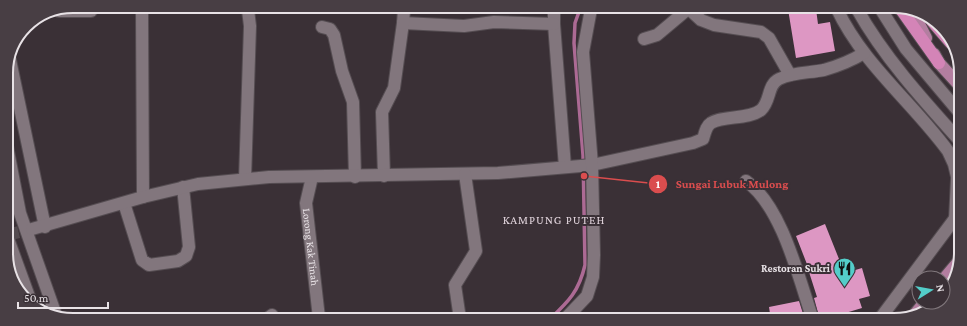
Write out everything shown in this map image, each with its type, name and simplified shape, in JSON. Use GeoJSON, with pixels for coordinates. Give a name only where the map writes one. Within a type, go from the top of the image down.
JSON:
{"type":"FeatureCollection","features":[{"type":"Feature","properties":{"kind":"highway"},"geometry":{"type":"LineString","coordinates":[[909,15],[939,63]]}},
{"type":"Feature","properties":{"kind":"main road"},"geometry":{"type":"LineString","coordinates":[[939,63],[954,79]]}},
{"type":"Feature","properties":{"kind":"street"},"geometry":{"type":"LineString","coordinates":[[142,13],[143,197]]}},
{"type":"Feature","properties":{"kind":"street"},"geometry":{"type":"LineString","coordinates":[[245,179],[250,26],[248,13]]}},
{"type":"Feature","properties":{"kind":"street"},"geometry":{"type":"LineString","coordinates":[[384,176],[382,112],[394,88],[404,13]]}},
{"type":"Feature","properties":{"kind":"street"},"geometry":{"type":"LineString","coordinates":[[554,13],[565,167]]}},
{"type":"Feature","properties":{"kind":"street"},"geometry":{"type":"LineString","coordinates":[[571,313],[587,296],[593,277],[594,255],[590,165],[583,52],[585,32],[590,13]]}},
{"type":"Feature","properties":{"kind":"street"},"geometry":{"type":"LineString","coordinates":[[644,40],[657,35],[684,13]]}},
{"type":"Feature","properties":{"kind":"street"},"geometry":{"type":"LineString","coordinates":[[693,13],[701,20],[714,25],[761,32],[769,38],[790,75]]}},
{"type":"Feature","properties":{"kind":"street"},"geometry":{"type":"LineString","coordinates":[[839,13],[845,25],[864,53],[887,83],[948,151],[954,164]]}},
{"type":"Feature","properties":{"kind":"street"},"geometry":{"type":"LineString","coordinates":[[860,13],[892,61],[954,134]]}},
{"type":"Feature","properties":{"kind":"street"},"geometry":{"type":"LineString","coordinates":[[883,13],[906,49],[954,105]]}},
{"type":"Feature","properties":{"kind":"street"},"geometry":{"type":"LineString","coordinates":[[403,23],[464,26],[494,22],[554,24]]}},
{"type":"Feature","properties":{"kind":"street"},"geometry":{"type":"LineString","coordinates":[[322,26],[330,29],[334,36],[342,70],[353,102],[355,177]]}},
{"type":"Feature","properties":{"kind":"street"},"geometry":{"type":"LineString","coordinates":[[32,229],[45,227],[143,197],[198,184],[245,179],[312,176],[355,177],[466,174],[590,165],[703,139],[706,128],[712,122],[752,114],[762,109],[768,99],[770,88],[778,79],[790,75],[841,65],[864,53]]}},
{"type":"Feature","properties":{"kind":"street"},"geometry":{"type":"LineString","coordinates":[[13,74],[45,227]]}},
{"type":"Feature","properties":{"kind":"street"},"geometry":{"type":"LineString","coordinates":[[459,313],[455,285],[476,251],[466,174]]}},
{"type":"Feature","properties":{"kind":"street","name":"Lorong Kak Tinah"},"geometry":{"type":"LineString","coordinates":[[312,176],[306,203],[311,261],[318,313]]}},
{"type":"Feature","properties":{"kind":"street"},"geometry":{"type":"LineString","coordinates":[[13,177],[20,214],[54,310]]}},
{"type":"Feature","properties":{"kind":"street"},"geometry":{"type":"LineString","coordinates":[[746,180],[757,188],[782,230],[811,313]]}},
{"type":"Feature","properties":{"kind":"street"},"geometry":{"type":"LineString","coordinates":[[124,203],[142,260],[149,265],[178,261],[186,256],[189,248],[183,187]]}},
{"type":"Feature","properties":{"kind":"street"},"geometry":{"type":"LineString","coordinates":[[884,313],[954,220]]}},
{"type":"Feature","properties":{"kind":"street"},"geometry":{"type":"LineString","coordinates":[[13,252],[27,292]]}},
{"type":"Feature","properties":{"kind":"building"},"geometry":{"type":"Polygon","coordinates":[[[789,13],[817,13],[818,24],[830,22],[835,51],[796,58],[789,13]]]}},
{"type":"Feature","properties":{"kind":"building"},"geometry":{"type":"Polygon","coordinates":[[[825,224],[841,264],[849,262],[852,271],[862,268],[870,296],[859,299],[862,308],[845,313],[818,313],[814,298],[817,297],[810,272],[796,236],[825,224]]]}},
{"type":"Feature","properties":{"kind":"building"},"geometry":{"type":"Polygon","coordinates":[[[799,301],[803,313],[770,313],[769,307],[799,301]]]}},
{"type":"Feature","properties":{"kind":"waterway"},"geometry":{"type":"LineString","coordinates":[[556,313],[563,307],[576,289],[580,282],[585,265],[583,155],[574,43],[575,23],[579,13]]}},
{"type":"Feature","properties":{"kind":"tunnel"},"geometry":{"type":"LineString","coordinates":[[13,234],[32,229]]}},
{"type":"Feature","properties":{"kind":"place","name":"Sungai Lubuk Mulong"},"geometry":{"type":"Point","coordinates":[584,176]}},
{"type":"Feature","properties":{"kind":"place","name":"Restoran Sukri"},"geometry":{"type":"Point","coordinates":[845,288]}},
{"type":"Feature","properties":{"kind":"district","name":"KAMPUNG PUTEH"},"geometry":{"type":"Point","coordinates":[554,220]}}]}
